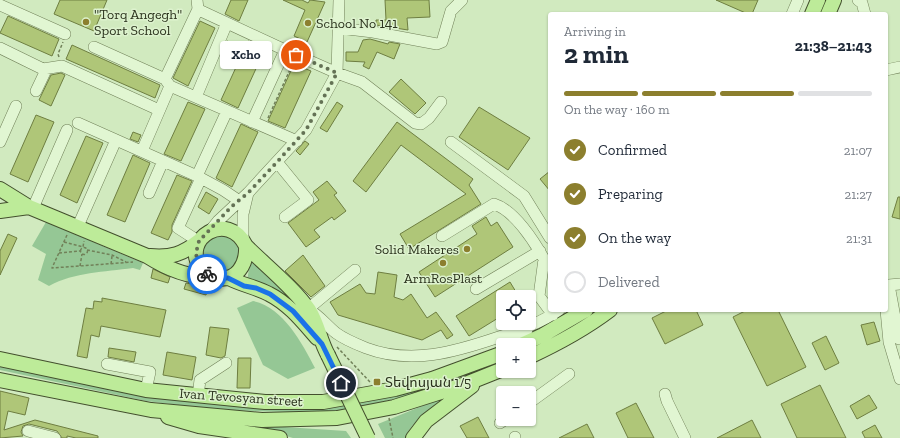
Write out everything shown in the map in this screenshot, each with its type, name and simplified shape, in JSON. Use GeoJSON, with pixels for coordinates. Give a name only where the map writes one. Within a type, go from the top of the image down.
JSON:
{"type":"FeatureCollection","features":[{"type":"Feature","properties":{"kind":"main road"},"geometry":{"type":"LineString","coordinates":[[813,12],[818,0]]}},
{"type":"Feature","properties":{"kind":"main road"},"geometry":{"type":"LineString","coordinates":[[829,12],[834,0]]}},
{"type":"Feature","properties":{"kind":"main road"},"geometry":{"type":"LineString","coordinates":[[0,189],[31,208],[78,231],[143,259],[198,277],[228,278],[244,286],[270,294],[282,302],[302,321],[325,350]]}},
{"type":"Feature","properties":{"kind":"main road"},"geometry":{"type":"LineString","coordinates":[[0,211],[31,208]]}},
{"type":"Feature","properties":{"kind":"main road"},"geometry":{"type":"LineString","coordinates":[[143,259],[173,256],[184,252],[210,231],[219,228],[228,229],[234,232],[308,310],[317,326],[325,350],[368,438]]}},
{"type":"Feature","properties":{"kind":"main road"},"geometry":{"type":"LineString","coordinates":[[198,242],[196,253],[197,260],[203,270],[212,277]]}},
{"type":"Feature","properties":{"kind":"main road"},"geometry":{"type":"LineString","coordinates":[[228,278],[235,275],[243,266],[246,255],[245,243]]}},
{"type":"Feature","properties":{"kind":"main road"},"geometry":{"type":"LineString","coordinates":[[536,338],[583,312]]}},
{"type":"Feature","properties":{"kind":"main road"},"geometry":{"type":"LineString","coordinates":[[536,354],[597,320],[607,312]]}},
{"type":"Feature","properties":{"kind":"main road","name":"Ivan Tevosyan street"},"geometry":{"type":"LineString","coordinates":[[0,359],[146,390],[265,402],[323,402],[395,389],[478,363],[496,355]]}},
{"type":"Feature","properties":{"kind":"main road","name":"Ivan Tevosyan street"},"geometry":{"type":"LineString","coordinates":[[0,380],[152,410],[262,420],[337,418],[394,407],[496,372]]}},
{"type":"Feature","properties":{"kind":"main road"},"geometry":{"type":"LineString","coordinates":[[413,438],[426,421],[482,378]]}},
{"type":"Feature","properties":{"kind":"main road"},"geometry":{"type":"LineString","coordinates":[[152,410],[177,421],[198,426],[280,438]]}},
{"type":"Feature","properties":{"kind":"street"},"geometry":{"type":"LineString","coordinates":[[210,231],[238,200],[248,193],[306,130],[337,73],[339,0]]}},
{"type":"Feature","properties":{"kind":"street"},"geometry":{"type":"LineString","coordinates":[[339,28],[373,32],[437,44],[442,42],[451,11],[462,0]]}},
{"type":"Feature","properties":{"kind":"street"},"geometry":{"type":"LineString","coordinates":[[793,12],[798,0]]}},
{"type":"Feature","properties":{"kind":"street"},"geometry":{"type":"LineString","coordinates":[[858,0],[862,3],[864,12]]}},
{"type":"Feature","properties":{"kind":"street"},"geometry":{"type":"LineString","coordinates":[[0,5],[66,34]]}},
{"type":"Feature","properties":{"kind":"street"},"geometry":{"type":"LineString","coordinates":[[142,151],[159,110],[197,5],[227,23],[337,73],[362,82],[415,123],[421,124],[429,118],[441,102]]}},
{"type":"Feature","properties":{"kind":"street"},"geometry":{"type":"LineString","coordinates":[[196,97],[227,23]]}},
{"type":"Feature","properties":{"kind":"street"},"geometry":{"type":"LineString","coordinates":[[94,47],[196,97],[297,141]]}},
{"type":"Feature","properties":{"kind":"street"},"geometry":{"type":"LineString","coordinates":[[0,48],[46,70],[62,66],[159,110]]}},
{"type":"Feature","properties":{"kind":"street"},"geometry":{"type":"LineString","coordinates":[[252,122],[285,50]]}},
{"type":"Feature","properties":{"kind":"street"},"geometry":{"type":"LineString","coordinates":[[888,70],[900,67]]}},
{"type":"Feature","properties":{"kind":"street"},"geometry":{"type":"LineString","coordinates":[[36,91],[46,70]]}},
{"type":"Feature","properties":{"kind":"street"},"geometry":{"type":"LineString","coordinates":[[0,142],[16,106]]}},
{"type":"Feature","properties":{"kind":"street"},"geometry":{"type":"LineString","coordinates":[[198,242],[178,228],[227,111]]}},
{"type":"Feature","properties":{"kind":"street"},"geometry":{"type":"LineString","coordinates":[[78,123],[199,177],[238,200]]}},
{"type":"Feature","properties":{"kind":"street"},"geometry":{"type":"LineString","coordinates":[[31,208],[67,130]]}},
{"type":"Feature","properties":{"kind":"street"},"geometry":{"type":"LineString","coordinates":[[78,231],[116,140]]}},
{"type":"Feature","properties":{"kind":"street"},"geometry":{"type":"LineString","coordinates":[[451,142],[524,196],[548,235]]}},
{"type":"Feature","properties":{"kind":"street"},"geometry":{"type":"LineString","coordinates":[[149,193],[163,161]]}},
{"type":"Feature","properties":{"kind":"street"},"geometry":{"type":"LineString","coordinates":[[277,162],[308,200],[285,217]]}},
{"type":"Feature","properties":{"kind":"street"},"geometry":{"type":"LineString","coordinates":[[245,243],[243,214],[248,193]]}},
{"type":"Feature","properties":{"kind":"street"},"geometry":{"type":"LineString","coordinates":[[442,236],[494,204],[503,207],[514,216],[540,251],[544,259],[539,296],[548,304]]}},
{"type":"Feature","properties":{"kind":"street"},"geometry":{"type":"LineString","coordinates":[[476,289],[540,251]]}},
{"type":"Feature","properties":{"kind":"street"},"geometry":{"type":"LineString","coordinates":[[355,270],[308,310],[319,316],[337,333],[367,348],[400,355],[428,356],[449,353],[520,330]]}},
{"type":"Feature","properties":{"kind":"street"},"geometry":{"type":"LineString","coordinates":[[894,284],[899,339]]}},
{"type":"Feature","properties":{"kind":"street"},"geometry":{"type":"LineString","coordinates":[[536,324],[556,312]]}},
{"type":"Feature","properties":{"kind":"street"},"geometry":{"type":"LineString","coordinates":[[886,312],[889,342],[900,378]]}},
{"type":"Feature","properties":{"kind":"street"},"geometry":{"type":"LineString","coordinates":[[517,338],[527,330]]}},
{"type":"Feature","properties":{"kind":"street"},"geometry":{"type":"LineString","coordinates":[[198,396],[200,380],[226,363]]}},
{"type":"Feature","properties":{"kind":"street"},"geometry":{"type":"LineString","coordinates":[[478,363],[482,378]]}},
{"type":"Feature","properties":{"kind":"street"},"geometry":{"type":"LineString","coordinates":[[107,364],[150,372],[146,390]]}},
{"type":"Feature","properties":{"kind":"street"},"geometry":{"type":"LineString","coordinates":[[536,398],[569,374]]}},
{"type":"Feature","properties":{"kind":"street"},"geometry":{"type":"LineString","coordinates":[[666,394],[667,401],[685,438]]}},
{"type":"Feature","properties":{"kind":"street"},"geometry":{"type":"LineString","coordinates":[[28,431],[55,438]]}},
{"type":"Feature","properties":{"kind":"path"},"geometry":{"type":"LineString","coordinates":[[62,66],[58,54],[66,34]]}},
{"type":"Feature","properties":{"kind":"path"},"geometry":{"type":"LineString","coordinates":[[264,127],[296,55]]}},
{"type":"Feature","properties":{"kind":"path"},"geometry":{"type":"LineString","coordinates":[[83,248],[78,231],[64,242],[52,268],[128,263],[143,259]]}},
{"type":"Feature","properties":{"kind":"path"},"geometry":{"type":"LineString","coordinates":[[64,242],[87,250],[112,255],[128,263]]}},
{"type":"Feature","properties":{"kind":"path"},"geometry":{"type":"LineString","coordinates":[[59,253],[80,251],[83,248]]}},
{"type":"Feature","properties":{"kind":"path"},"geometry":{"type":"LineString","coordinates":[[111,264],[113,248]]}},
{"type":"Feature","properties":{"kind":"path"},"geometry":{"type":"LineString","coordinates":[[82,254],[85,254],[87,250]]}},
{"type":"Feature","properties":{"kind":"path"},"geometry":{"type":"LineString","coordinates":[[80,251],[82,254],[80,266]]}},
{"type":"Feature","properties":{"kind":"path"},"geometry":{"type":"LineString","coordinates":[[343,352],[371,384]]}},
{"type":"Feature","properties":{"kind":"path"},"geometry":{"type":"LineString","coordinates":[[389,417],[392,438]]}},
{"type":"Feature","properties":{"kind":"green space"},"geometry":{"type":"Polygon","coordinates":[[[46,222],[143,263],[140,270],[133,268],[90,273],[59,281],[49,286],[38,280],[46,254],[32,246],[46,222]]]}},
{"type":"Feature","properties":{"kind":"green space"},"geometry":{"type":"Polygon","coordinates":[[[225,235],[234,240],[238,246],[238,260],[234,266],[225,271],[217,271],[208,266],[204,260],[203,249],[208,240],[214,236],[225,235]]]}},
{"type":"Feature","properties":{"kind":"green space"},"geometry":{"type":"Polygon","coordinates":[[[251,257],[290,297],[290,302],[247,281],[251,257]]]}},
{"type":"Feature","properties":{"kind":"green space"},"geometry":{"type":"Polygon","coordinates":[[[253,301],[274,310],[282,318],[298,337],[315,368],[288,379],[263,365],[237,308],[253,301]]]}},
{"type":"Feature","properties":{"kind":"green space"},"geometry":{"type":"Polygon","coordinates":[[[0,365],[147,397],[219,405],[257,407],[474,370],[474,372],[427,390],[374,404],[324,413],[218,410],[146,401],[0,370],[0,365]]]}},
{"type":"Feature","properties":{"kind":"green space"},"geometry":{"type":"Polygon","coordinates":[[[449,395],[418,420],[412,426],[405,438],[385,438],[378,424],[449,395]]]}},
{"type":"Feature","properties":{"kind":"green space"},"geometry":{"type":"Polygon","coordinates":[[[195,421],[346,431],[351,438],[293,438],[270,431],[195,421]]]}},
{"type":"Feature","properties":{"kind":"building","name":"\"Torq Angegh\" Sport School"},"geometry":{"type":"Polygon","coordinates":[[[60,0],[107,0],[94,31],[54,14],[60,0]]]}},
{"type":"Feature","properties":{"kind":"building"},"geometry":{"type":"Polygon","coordinates":[[[231,0],[248,0],[239,21],[225,14],[231,0]]]}},
{"type":"Feature","properties":{"kind":"building","name":"School No 141"},"geometry":{"type":"Polygon","coordinates":[[[283,0],[302,0],[308,3],[310,0],[325,2],[307,42],[294,36],[305,10],[283,0]]]}},
{"type":"Feature","properties":{"kind":"building"},"geometry":{"type":"Polygon","coordinates":[[[385,0],[429,0],[430,17],[407,18],[408,30],[376,25],[376,20],[386,20],[385,0]]]}},
{"type":"Feature","properties":{"kind":"building"},"geometry":{"type":"Polygon","coordinates":[[[716,0],[758,0],[753,12],[743,12],[716,0]]]}},
{"type":"Feature","properties":{"kind":"building"},"geometry":{"type":"Polygon","coordinates":[[[8,16],[59,39],[52,56],[0,33],[8,16]]]}},
{"type":"Feature","properties":{"kind":"building"},"geometry":{"type":"Polygon","coordinates":[[[200,21],[215,28],[188,86],[173,78],[200,21]]]}},
{"type":"Feature","properties":{"kind":"building"},"geometry":{"type":"Polygon","coordinates":[[[370,39],[388,44],[389,42],[400,44],[394,59],[377,52],[369,69],[363,66],[365,62],[346,61],[346,52],[358,52],[363,40],[370,39]]]}},
{"type":"Feature","properties":{"kind":"building"},"geometry":{"type":"Polygon","coordinates":[[[227,41],[245,47],[248,41],[265,49],[238,108],[221,100],[243,52],[225,46],[227,41]]]}},
{"type":"Feature","properties":{"kind":"building"},"geometry":{"type":"Polygon","coordinates":[[[72,45],[160,85],[155,98],[66,59],[72,45]]]}},
{"type":"Feature","properties":{"kind":"building"},"geometry":{"type":"Polygon","coordinates":[[[294,64],[311,71],[285,128],[268,121],[294,64]]]}},
{"type":"Feature","properties":{"kind":"building"},"geometry":{"type":"Polygon","coordinates":[[[61,73],[65,75],[51,106],[39,100],[51,75],[61,73]]]}},
{"type":"Feature","properties":{"kind":"building"},"geometry":{"type":"Polygon","coordinates":[[[401,79],[426,103],[415,114],[389,92],[401,79]]]}},
{"type":"Feature","properties":{"kind":"building"},"geometry":{"type":"Polygon","coordinates":[[[188,102],[205,109],[181,161],[164,154],[188,102]]]}},
{"type":"Feature","properties":{"kind":"building"},"geometry":{"type":"Polygon","coordinates":[[[337,102],[343,106],[327,132],[320,128],[337,102]]]}},
{"type":"Feature","properties":{"kind":"building"},"geometry":{"type":"Polygon","coordinates":[[[479,107],[530,138],[508,170],[459,137],[479,107]]]}},
{"type":"Feature","properties":{"kind":"building"},"geometry":{"type":"Polygon","coordinates":[[[36,115],[54,122],[28,182],[10,174],[36,115]]]}},
{"type":"Feature","properties":{"kind":"building"},"geometry":{"type":"Polygon","coordinates":[[[397,122],[473,179],[469,185],[481,204],[409,249],[400,234],[466,194],[401,145],[366,192],[353,181],[397,122]]]}},
{"type":"Feature","properties":{"kind":"building"},"geometry":{"type":"Polygon","coordinates":[[[241,124],[258,132],[232,187],[216,178],[241,124]]]}},
{"type":"Feature","properties":{"kind":"building"},"geometry":{"type":"Polygon","coordinates":[[[133,132],[141,135],[138,142],[130,139],[133,132]]]}},
{"type":"Feature","properties":{"kind":"building"},"geometry":{"type":"Polygon","coordinates":[[[86,136],[103,143],[77,203],[60,195],[86,136]]]}},
{"type":"Feature","properties":{"kind":"building"},"geometry":{"type":"Polygon","coordinates":[[[305,141],[309,144],[300,155],[296,151],[305,141]]]}},
{"type":"Feature","properties":{"kind":"building"},"geometry":{"type":"Polygon","coordinates":[[[133,155],[150,163],[125,222],[107,215],[133,155]]]}},
{"type":"Feature","properties":{"kind":"building"},"geometry":{"type":"Polygon","coordinates":[[[548,173],[548,189],[540,179],[548,173]]]}},
{"type":"Feature","properties":{"kind":"building"},"geometry":{"type":"Polygon","coordinates":[[[177,175],[192,181],[172,225],[172,232],[168,240],[151,233],[177,175]]]}},
{"type":"Feature","properties":{"kind":"building"},"geometry":{"type":"Polygon","coordinates":[[[327,181],[337,193],[334,195],[346,211],[334,220],[332,217],[314,230],[320,237],[306,247],[288,223],[319,200],[313,192],[327,181]]]}},
{"type":"Feature","properties":{"kind":"building"},"geometry":{"type":"Polygon","coordinates":[[[206,192],[218,199],[209,214],[198,207],[206,192]]]}},
{"type":"Feature","properties":{"kind":"building"},"geometry":{"type":"Polygon","coordinates":[[[898,197],[900,197],[900,219],[892,217],[898,197]]]}},
{"type":"Feature","properties":{"kind":"building"},"geometry":{"type":"Polygon","coordinates":[[[486,217],[491,226],[497,222],[513,247],[435,297],[419,272],[477,234],[472,226],[486,217]]]}},
{"type":"Feature","properties":{"kind":"building"},"geometry":{"type":"Polygon","coordinates":[[[8,234],[17,238],[0,275],[0,251],[8,234]]]}},
{"type":"Feature","properties":{"kind":"building"},"geometry":{"type":"Polygon","coordinates":[[[303,255],[325,286],[311,297],[285,271],[303,255]]]}},
{"type":"Feature","properties":{"kind":"building"},"geometry":{"type":"Polygon","coordinates":[[[153,269],[170,277],[168,283],[151,278],[153,269]]]}},
{"type":"Feature","properties":{"kind":"building"},"geometry":{"type":"Polygon","coordinates":[[[378,272],[397,275],[394,297],[403,300],[411,294],[427,318],[436,312],[453,335],[447,339],[441,330],[422,340],[338,315],[330,302],[360,284],[366,293],[375,294],[378,272]]]}},
{"type":"Feature","properties":{"kind":"building"},"geometry":{"type":"Polygon","coordinates":[[[510,282],[515,290],[497,290],[510,282]]]}},
{"type":"Feature","properties":{"kind":"building"},"geometry":{"type":"Polygon","coordinates":[[[186,283],[208,287],[206,295],[184,289],[186,283]]]}},
{"type":"Feature","properties":{"kind":"building"},"geometry":{"type":"Polygon","coordinates":[[[496,291],[496,319],[469,336],[456,316],[496,291]]]}},
{"type":"Feature","properties":{"kind":"building"},"geometry":{"type":"Polygon","coordinates":[[[102,298],[166,310],[160,337],[101,326],[99,337],[91,335],[87,358],[77,356],[86,308],[93,309],[94,301],[102,302],[102,298]]]}},
{"type":"Feature","properties":{"kind":"building"},"geometry":{"type":"Polygon","coordinates":[[[664,312],[697,312],[703,325],[665,344],[652,318],[664,312]]]}},
{"type":"Feature","properties":{"kind":"building"},"geometry":{"type":"Polygon","coordinates":[[[743,312],[779,312],[806,367],[767,386],[733,317],[743,312]]]}},
{"type":"Feature","properties":{"kind":"building"},"geometry":{"type":"Polygon","coordinates":[[[874,322],[880,341],[867,345],[861,325],[874,322]]]}},
{"type":"Feature","properties":{"kind":"building"},"geometry":{"type":"Polygon","coordinates":[[[210,327],[229,329],[225,356],[221,358],[206,355],[210,327]]]}},
{"type":"Feature","properties":{"kind":"building"},"geometry":{"type":"Polygon","coordinates":[[[826,336],[839,363],[825,370],[812,343],[826,336]]]}},
{"type":"Feature","properties":{"kind":"building"},"geometry":{"type":"Polygon","coordinates":[[[109,348],[136,352],[134,362],[108,357],[109,348]]]}},
{"type":"Feature","properties":{"kind":"building"},"geometry":{"type":"Polygon","coordinates":[[[167,352],[196,357],[192,380],[163,375],[167,352]]]}},
{"type":"Feature","properties":{"kind":"building"},"geometry":{"type":"Polygon","coordinates":[[[238,358],[251,358],[250,388],[237,388],[238,358]]]}},
{"type":"Feature","properties":{"kind":"building"},"geometry":{"type":"Polygon","coordinates":[[[820,385],[846,438],[797,438],[781,404],[820,385]]]}},
{"type":"Feature","properties":{"kind":"building"},"geometry":{"type":"Polygon","coordinates":[[[0,391],[29,398],[25,415],[8,411],[4,430],[35,420],[98,436],[98,438],[76,438],[67,436],[67,438],[62,438],[57,431],[29,424],[23,426],[21,432],[23,436],[0,438],[0,391]]]}},
{"type":"Feature","properties":{"kind":"building"},"geometry":{"type":"Polygon","coordinates":[[[869,395],[877,408],[857,419],[850,406],[869,395]]]}},
{"type":"Feature","properties":{"kind":"building"},"geometry":{"type":"Polygon","coordinates":[[[636,403],[654,438],[628,438],[616,413],[636,403]]]}},
{"type":"Feature","properties":{"kind":"building"},"geometry":{"type":"Polygon","coordinates":[[[478,417],[489,438],[467,438],[460,426],[478,417]]]}},
{"type":"Feature","properties":{"kind":"building"},"geometry":{"type":"Polygon","coordinates":[[[752,420],[761,438],[717,438],[752,420]]]}},
{"type":"Feature","properties":{"kind":"building"},"geometry":{"type":"Polygon","coordinates":[[[587,424],[594,438],[559,438],[587,424]]]}},
{"type":"Feature","properties":{"kind":"building"},"geometry":{"type":"Polygon","coordinates":[[[875,425],[882,438],[865,438],[862,432],[875,425]]]}},
{"type":"Feature","properties":{"kind":"way so far"},"geometry":{"type":"LineString","coordinates":[[207,274],[199,265],[197,260],[196,253],[199,241],[238,200],[248,193],[297,141],[306,130],[337,73],[296,55]]}},
{"type":"Feature","properties":{"kind":"place","name":"\"Torq Angegh\" Sport School"},"geometry":{"type":"Point","coordinates":[86,22]}},
{"type":"Feature","properties":{"kind":"place","name":"School No 141"},"geometry":{"type":"Point","coordinates":[308,23]}},
{"type":"Feature","properties":{"kind":"place","name":"Xcho"},"geometry":{"type":"Point","coordinates":[296,55]}},
{"type":"Feature","properties":{"kind":"place","name":"Solid Makeres"},"geometry":{"type":"Point","coordinates":[467,249]}},
{"type":"Feature","properties":{"kind":"place","name":"ArmRosPlast"},"geometry":{"type":"Point","coordinates":[443,263]}},
{"type":"Feature","properties":{"kind":"place","name":"Տեվոսյան 1/5"},"geometry":{"type":"Point","coordinates":[377,382]}},
{"type":"Feature","properties":{"kind":"route"},"geometry":{"type":"LineString","coordinates":[[207,274],[212,277],[228,278],[244,286],[256,288],[270,294],[282,302],[293,311],[322,344],[341,383]]}}]}
